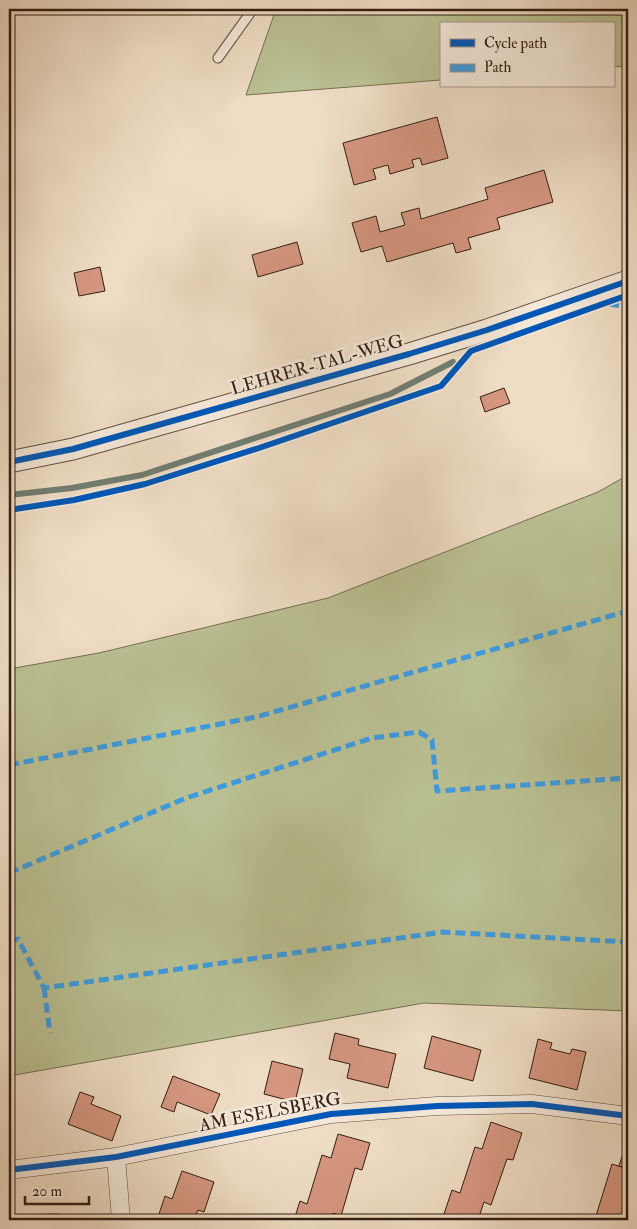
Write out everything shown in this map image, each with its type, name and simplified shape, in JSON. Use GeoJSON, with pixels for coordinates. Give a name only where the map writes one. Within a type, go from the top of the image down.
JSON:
{"type":"FeatureCollection","features":[{"type":"Feature","properties":{"kind":"street","name":"LEHRER-TAL-WEG"},"geometry":{"type":"LineString","coordinates":[[9,462],[73,449],[400,357],[487,330],[628,281]]}},
{"type":"Feature","properties":{"kind":"street","name":"AM ESELSBERG"},"geometry":{"type":"LineString","coordinates":[[9,1170],[116,1158],[331,1114],[437,1106],[532,1104],[628,1116]]}},
{"type":"Feature","properties":{"kind":"street"},"geometry":{"type":"LineString","coordinates":[[116,1158],[120,1220]]}},
{"type":"Feature","properties":{"kind":"lane"},"geometry":{"type":"LineString","coordinates":[[218,58],[253,9]]}},
{"type":"Feature","properties":{"kind":"green space"},"geometry":{"type":"Polygon","coordinates":[[[276,9],[628,9],[628,66],[614,67],[614,22],[440,22],[440,80],[246,95],[276,9]]]}},
{"type":"Feature","properties":{"kind":"green space"},"geometry":{"type":"Polygon","coordinates":[[[628,475],[628,1011],[424,1003],[9,1076],[9,669],[99,653],[328,598],[598,492],[628,475]]]}},
{"type":"Feature","properties":{"kind":"building"},"geometry":{"type":"Polygon","coordinates":[[[437,117],[448,158],[422,165],[420,158],[412,160],[414,167],[390,174],[388,165],[373,169],[376,179],[354,185],[343,143],[437,117]]]}},
{"type":"Feature","properties":{"kind":"building"},"geometry":{"type":"Polygon","coordinates":[[[544,170],[553,202],[497,218],[500,229],[468,238],[471,249],[456,253],[453,243],[387,262],[382,246],[361,252],[352,223],[376,216],[380,232],[405,225],[401,213],[419,208],[421,219],[488,199],[485,188],[544,170]]]}},
{"type":"Feature","properties":{"kind":"building"},"geometry":{"type":"Polygon","coordinates":[[[297,242],[303,264],[258,277],[252,255],[297,242]]]}},
{"type":"Feature","properties":{"kind":"building"},"geometry":{"type":"Polygon","coordinates":[[[100,267],[105,291],[79,296],[74,273],[100,267]]]}},
{"type":"Feature","properties":{"kind":"building"},"geometry":{"type":"Polygon","coordinates":[[[504,388],[510,403],[485,412],[480,397],[504,388]]]}},
{"type":"Feature","properties":{"kind":"building"},"geometry":{"type":"Polygon","coordinates":[[[335,1033],[359,1039],[358,1045],[396,1054],[388,1088],[347,1078],[350,1064],[329,1059],[335,1033]]]}},
{"type":"Feature","properties":{"kind":"building"},"geometry":{"type":"Polygon","coordinates":[[[432,1036],[481,1050],[473,1081],[424,1068],[432,1036]]]}},
{"type":"Feature","properties":{"kind":"building"},"geometry":{"type":"Polygon","coordinates":[[[538,1039],[552,1043],[550,1049],[570,1054],[572,1049],[586,1052],[577,1090],[529,1078],[538,1039]]]}},
{"type":"Feature","properties":{"kind":"building"},"geometry":{"type":"Polygon","coordinates":[[[272,1061],[303,1069],[295,1102],[264,1094],[272,1061]]]}},
{"type":"Feature","properties":{"kind":"building"},"geometry":{"type":"Polygon","coordinates":[[[173,1076],[220,1094],[211,1115],[177,1102],[174,1112],[161,1107],[173,1076]]]}},
{"type":"Feature","properties":{"kind":"building"},"geometry":{"type":"Polygon","coordinates":[[[80,1092],[94,1097],[91,1104],[121,1116],[112,1141],[68,1124],[80,1092]]]}},
{"type":"Feature","properties":{"kind":"building"},"geometry":{"type":"Polygon","coordinates":[[[9,1121],[12,1146],[9,1146],[9,1121]]]}},
{"type":"Feature","properties":{"kind":"building"},"geometry":{"type":"Polygon","coordinates":[[[491,1122],[522,1133],[513,1160],[507,1159],[491,1205],[484,1202],[478,1220],[442,1220],[452,1190],[460,1193],[475,1147],[482,1149],[491,1122]]]}},
{"type":"Feature","properties":{"kind":"building"},"geometry":{"type":"Polygon","coordinates":[[[338,1134],[370,1143],[362,1170],[355,1168],[341,1216],[333,1213],[331,1220],[294,1220],[300,1201],[307,1204],[322,1155],[331,1158],[338,1134]]]}},
{"type":"Feature","properties":{"kind":"building"},"geometry":{"type":"Polygon","coordinates":[[[628,1138],[628,1169],[619,1166],[628,1138]]]}},
{"type":"Feature","properties":{"kind":"building"},"geometry":{"type":"Polygon","coordinates":[[[612,1164],[628,1169],[628,1213],[626,1220],[595,1219],[612,1164]]]}},
{"type":"Feature","properties":{"kind":"building"},"geometry":{"type":"Polygon","coordinates":[[[182,1171],[214,1182],[204,1212],[198,1210],[194,1220],[157,1220],[165,1196],[172,1199],[182,1171]]]}},
{"type":"Feature","properties":{"kind":"building"},"geometry":{"type":"Polygon","coordinates":[[[60,1214],[60,1220],[9,1220],[9,1215],[60,1214]]]}},
{"type":"Feature","properties":{"kind":"waterway"},"geometry":{"type":"LineString","coordinates":[[9,495],[72,488],[142,475],[390,394],[453,362]]}},
{"type":"Feature","properties":{"kind":"marked path"},"geometry":{"type":"LineString","coordinates":[[609,304],[628,307]]}},
{"type":"Feature","properties":{"kind":"marked path"},"geometry":{"type":"LineString","coordinates":[[9,765],[256,717],[628,611]]}},
{"type":"Feature","properties":{"kind":"marked path"},"geometry":{"type":"LineString","coordinates":[[9,873],[186,798],[372,738],[419,732],[432,740],[437,791],[628,778]]}},
{"type":"Feature","properties":{"kind":"marked path"},"geometry":{"type":"LineString","coordinates":[[9,872],[13,904]]}},
{"type":"Feature","properties":{"kind":"marked path"},"geometry":{"type":"LineString","coordinates":[[9,941],[18,939],[44,988],[443,932],[628,942]]}},
{"type":"Feature","properties":{"kind":"marked path"},"geometry":{"type":"LineString","coordinates":[[44,988],[50,1033]]}},
{"type":"Feature","properties":{"kind":"cycle path"},"geometry":{"type":"LineString","coordinates":[[9,462],[73,449],[409,354],[487,330],[628,281]]}},
{"type":"Feature","properties":{"kind":"cycle path"},"geometry":{"type":"LineString","coordinates":[[9,510],[74,500],[145,484],[259,448],[441,386],[471,351],[628,295]]}},
{"type":"Feature","properties":{"kind":"cycle path"},"geometry":{"type":"LineString","coordinates":[[9,1170],[116,1157],[331,1114],[437,1106],[532,1104],[628,1116]]}}]}
